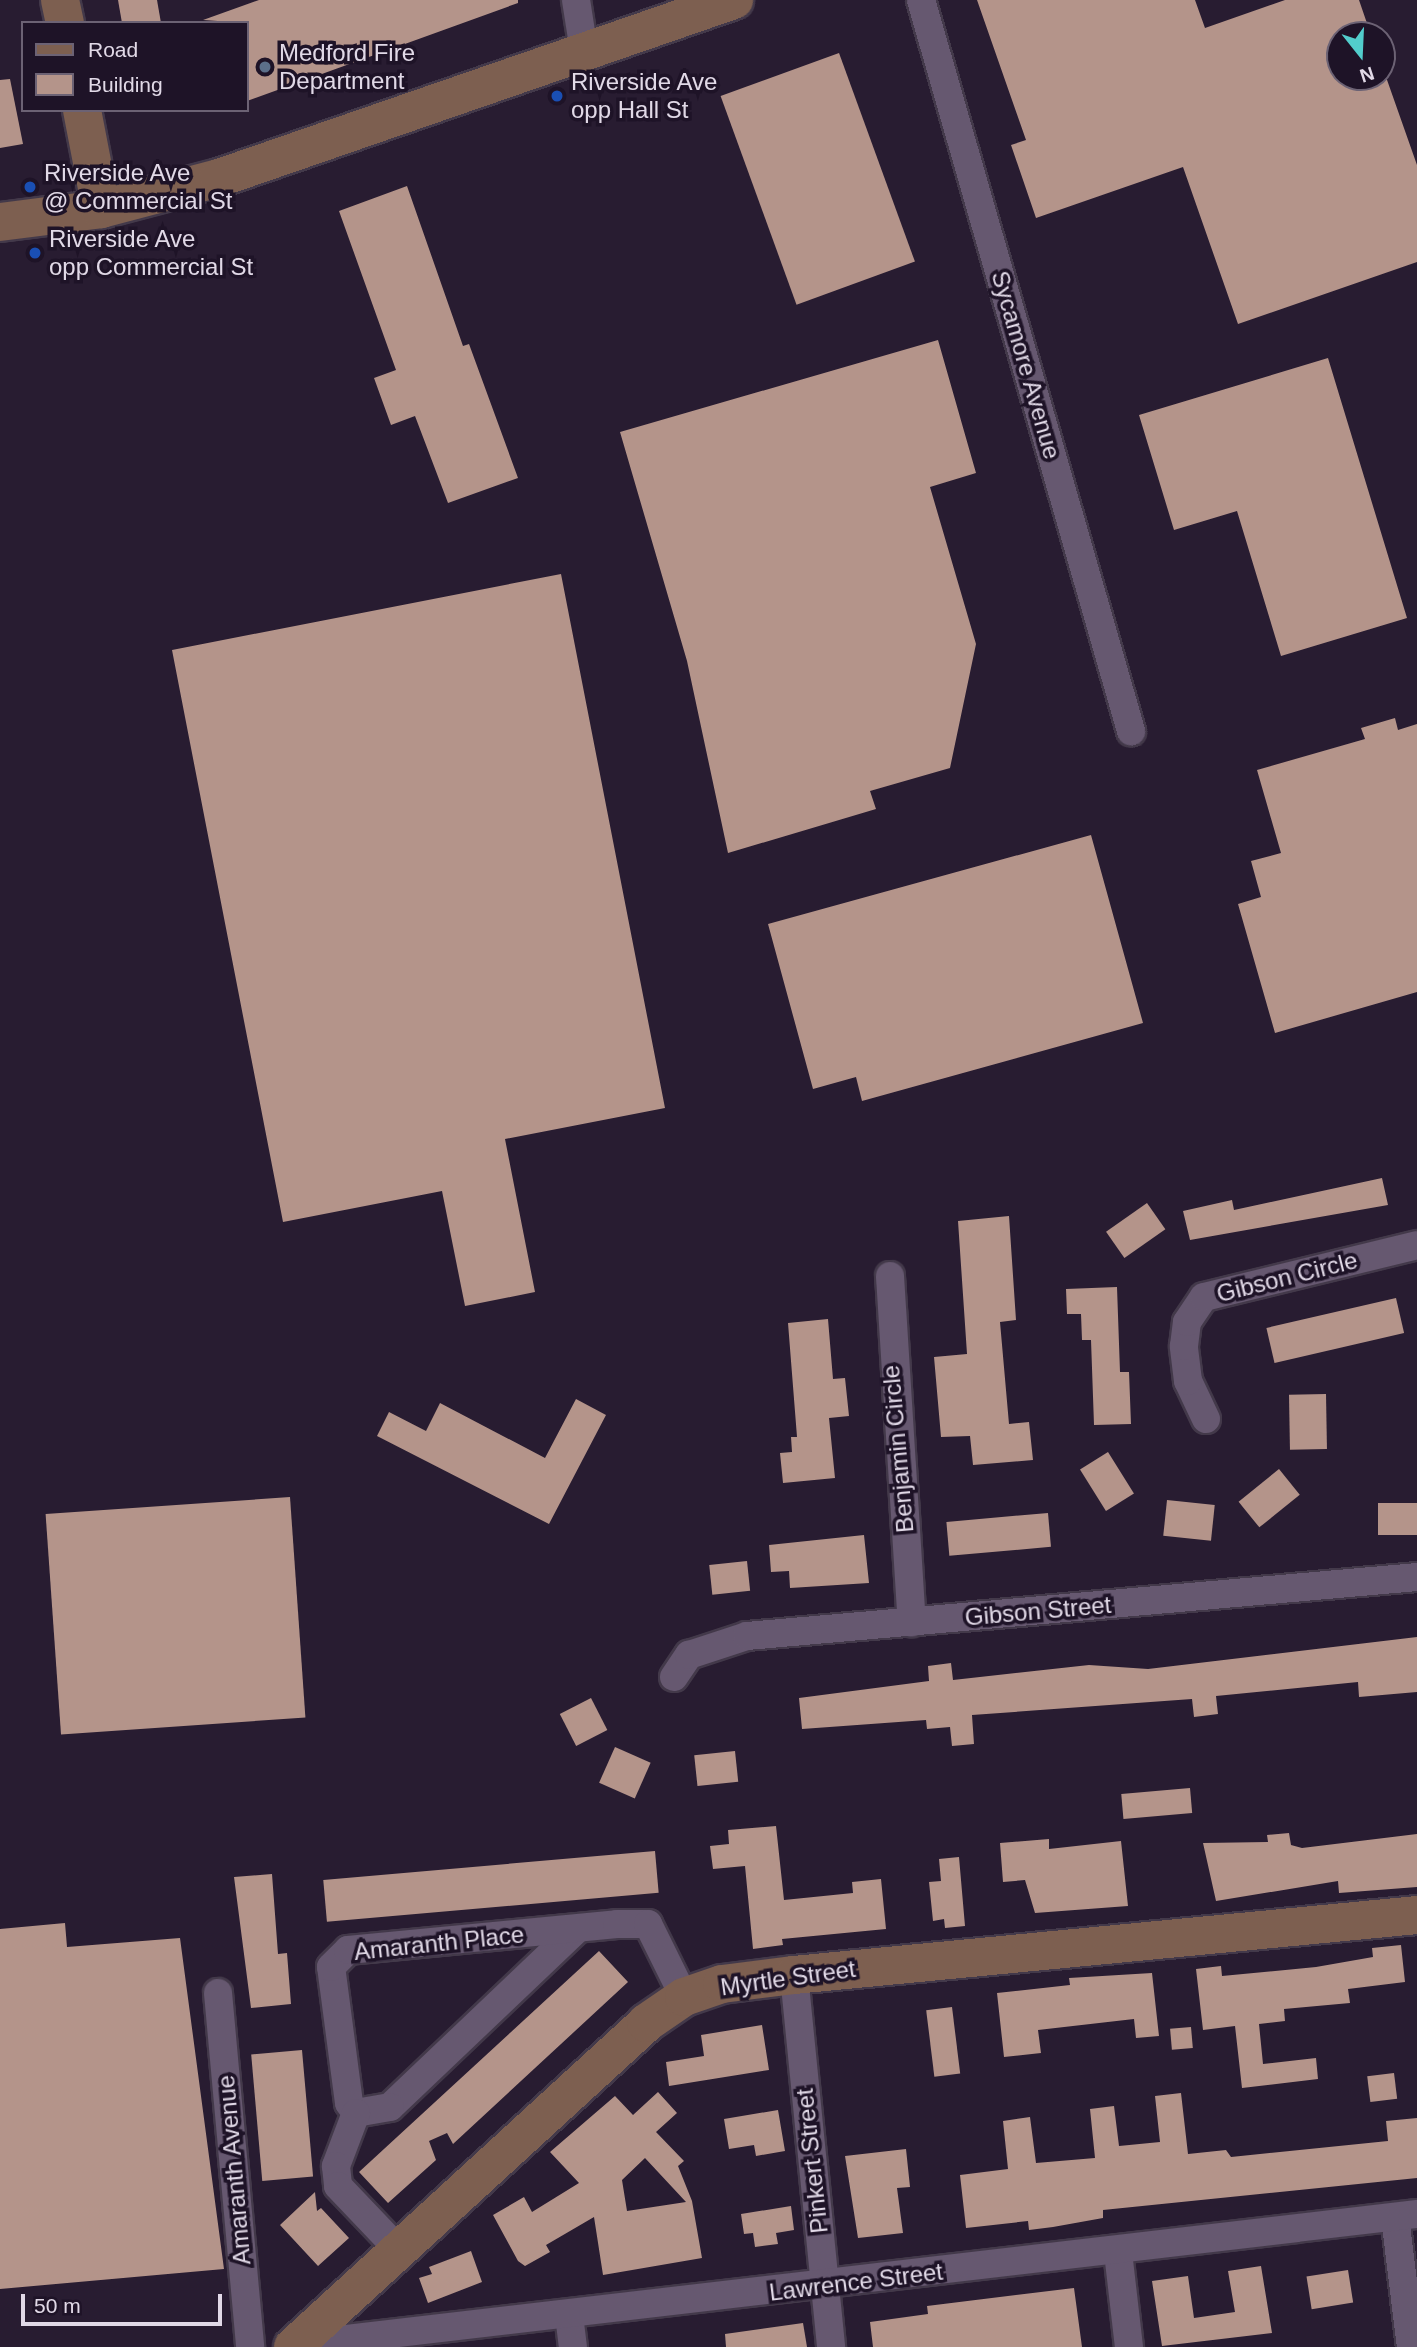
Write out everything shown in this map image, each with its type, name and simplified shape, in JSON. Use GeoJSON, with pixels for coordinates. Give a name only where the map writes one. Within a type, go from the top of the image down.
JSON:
{"type":"FeatureCollection","features":[{"type":"Feature","properties":{"kind":"street"},"geometry":{"type":"LineString","coordinates":[[60,0],[65,21]]}},
{"type":"Feature","properties":{"kind":"street"},"geometry":{"type":"LineString","coordinates":[[576,0],[584,51]]}},
{"type":"Feature","properties":{"kind":"street"},"geometry":{"type":"LineString","coordinates":[[0,222],[101,209],[219,178],[734,0]]}},
{"type":"Feature","properties":{"kind":"street","name":"Sycamore Avenue"},"geometry":{"type":"LineString","coordinates":[[921,0],[1131,731]]}},
{"type":"Feature","properties":{"kind":"street"},"geometry":{"type":"LineString","coordinates":[[82,112],[101,209]]}},
{"type":"Feature","properties":{"kind":"street","name":"Gibson Circle"},"geometry":{"type":"LineString","coordinates":[[1206,1419],[1188,1381],[1184,1346],[1186,1322],[1204,1297],[1417,1245]]}},
{"type":"Feature","properties":{"kind":"street","name":"Benjamin Circle"},"geometry":{"type":"LineString","coordinates":[[890,1276],[912,1622]]}},
{"type":"Feature","properties":{"kind":"street","name":"Gibson Street"},"geometry":{"type":"LineString","coordinates":[[674,1677],[689,1655],[715,1642],[1417,1577]]}},
{"type":"Feature","properties":{"kind":"street","name":"Myrtle Street"},"geometry":{"type":"LineString","coordinates":[[294,2346],[646,2023],[684,1997],[722,1984],[794,1975],[1417,1915]]}},
{"type":"Feature","properties":{"kind":"street","name":"Amaranth Place"},"geometry":{"type":"LineString","coordinates":[[577,1929],[390,2107],[356,2113],[349,2103],[331,1967],[337,1956],[577,1929],[648,1924],[684,1997]]}},
{"type":"Feature","properties":{"kind":"street","name":"Pinkert Street"},"geometry":{"type":"LineString","coordinates":[[794,1975],[831,2347]]}},
{"type":"Feature","properties":{"kind":"street","name":"Amaranth Avenue"},"geometry":{"type":"LineString","coordinates":[[218,1993],[250,2347]]}},
{"type":"Feature","properties":{"kind":"street"},"geometry":{"type":"LineString","coordinates":[[356,2113],[336,2166],[338,2186],[399,2250]]}},
{"type":"Feature","properties":{"kind":"street"},"geometry":{"type":"LineString","coordinates":[[1406,2216],[1411,2347]]}},
{"type":"Feature","properties":{"kind":"street","name":"Lawrence Street"},"geometry":{"type":"LineString","coordinates":[[294,2346],[1118,2252],[1406,2216]]}},
{"type":"Feature","properties":{"kind":"street"},"geometry":{"type":"LineString","coordinates":[[1118,2252],[1129,2347]]}},
{"type":"Feature","properties":{"kind":"street"},"geometry":{"type":"LineString","coordinates":[[569,2315],[573,2347]]}},
{"type":"Feature","properties":{"kind":"building"},"geometry":{"type":"Polygon","coordinates":[[[118,0],[157,0],[161,21],[122,21],[118,0]]]}},
{"type":"Feature","properties":{"kind":"building"},"geometry":{"type":"Polygon","coordinates":[[[259,0],[518,0],[518,3],[248,101],[248,21],[203,20],[259,0]]]}},
{"type":"Feature","properties":{"kind":"building"},"geometry":{"type":"Polygon","coordinates":[[[977,0],[1195,0],[1205,28],[1285,0],[1359,0],[1366,21],[1326,21],[1326,91],[1391,91],[1417,165],[1417,262],[1238,324],[1183,167],[1036,218],[1011,145],[1026,140],[977,0]]]}},
{"type":"Feature","properties":{"kind":"building"},"geometry":{"type":"Polygon","coordinates":[[[839,53],[915,262],[797,305],[721,96],[839,53]]]}},
{"type":"Feature","properties":{"kind":"building"},"geometry":{"type":"Polygon","coordinates":[[[10,79],[23,144],[0,148],[0,80],[10,79]]]}},
{"type":"Feature","properties":{"kind":"building"},"geometry":{"type":"Polygon","coordinates":[[[407,186],[463,346],[469,344],[518,478],[448,503],[415,416],[391,425],[374,378],[396,370],[339,211],[407,186]]]}},
{"type":"Feature","properties":{"kind":"building"},"geometry":{"type":"Polygon","coordinates":[[[938,340],[976,473],[930,487],[976,644],[950,768],[870,791],[876,809],[728,853],[687,661],[620,432],[938,340]]]}},
{"type":"Feature","properties":{"kind":"building"},"geometry":{"type":"Polygon","coordinates":[[[1328,358],[1407,618],[1281,656],[1237,511],[1174,530],[1139,415],[1328,358]]]}},
{"type":"Feature","properties":{"kind":"building"},"geometry":{"type":"Polygon","coordinates":[[[561,574],[665,1108],[505,1139],[535,1292],[465,1306],[442,1191],[283,1222],[172,650],[561,574]]]}},
{"type":"Feature","properties":{"kind":"building"},"geometry":{"type":"Polygon","coordinates":[[[1395,718],[1398,730],[1417,724],[1417,992],[1275,1033],[1238,904],[1261,897],[1251,861],[1281,853],[1257,770],[1365,739],[1361,728],[1395,718]]]}},
{"type":"Feature","properties":{"kind":"building"},"geometry":{"type":"Polygon","coordinates":[[[1091,835],[1143,1023],[862,1101],[856,1077],[813,1089],[768,924],[1091,835]]]}},
{"type":"Feature","properties":{"kind":"building"},"geometry":{"type":"Polygon","coordinates":[[[1382,1178],[1388,1205],[1190,1240],[1183,1211],[1232,1200],[1234,1210],[1382,1178]]]}},
{"type":"Feature","properties":{"kind":"building"},"geometry":{"type":"Polygon","coordinates":[[[1147,1203],[1165,1229],[1124,1258],[1106,1232],[1147,1203]]]}},
{"type":"Feature","properties":{"kind":"building"},"geometry":{"type":"Polygon","coordinates":[[[1009,1216],[1016,1320],[1000,1322],[1009,1424],[1029,1422],[1033,1460],[973,1465],[970,1436],[941,1437],[934,1357],[967,1354],[958,1221],[1009,1216]]]}},
{"type":"Feature","properties":{"kind":"building"},"geometry":{"type":"Polygon","coordinates":[[[1117,1287],[1120,1372],[1129,1372],[1131,1424],[1094,1425],[1091,1340],[1082,1340],[1081,1314],[1067,1314],[1066,1289],[1117,1287]]]}},
{"type":"Feature","properties":{"kind":"building"},"geometry":{"type":"Polygon","coordinates":[[[1396,1298],[1404,1333],[1275,1363],[1266,1328],[1396,1298]]]}},
{"type":"Feature","properties":{"kind":"building"},"geometry":{"type":"Polygon","coordinates":[[[828,1319],[833,1379],[845,1378],[849,1416],[829,1418],[835,1478],[783,1483],[780,1453],[792,1452],[791,1437],[797,1437],[788,1323],[828,1319]]]}},
{"type":"Feature","properties":{"kind":"building"},"geometry":{"type":"Polygon","coordinates":[[[1326,1394],[1327,1449],[1290,1450],[1289,1395],[1326,1394]]]}},
{"type":"Feature","properties":{"kind":"building"},"geometry":{"type":"Polygon","coordinates":[[[576,1399],[606,1415],[549,1524],[377,1436],[389,1412],[426,1431],[440,1403],[545,1458],[576,1399]]]}},
{"type":"Feature","properties":{"kind":"building"},"geometry":{"type":"Polygon","coordinates":[[[1108,1452],[1134,1494],[1106,1511],[1080,1469],[1108,1452]]]}},
{"type":"Feature","properties":{"kind":"building"},"geometry":{"type":"Polygon","coordinates":[[[1279,1469],[1300,1495],[1259,1527],[1239,1502],[1279,1469]]]}},
{"type":"Feature","properties":{"kind":"building"},"geometry":{"type":"Polygon","coordinates":[[[290,1497],[305,1717],[61,1735],[46,1514],[290,1497]]]}},
{"type":"Feature","properties":{"kind":"building"},"geometry":{"type":"Polygon","coordinates":[[[1167,1500],[1215,1505],[1211,1541],[1163,1536],[1167,1500]]]}},
{"type":"Feature","properties":{"kind":"building"},"geometry":{"type":"Polygon","coordinates":[[[1378,1503],[1417,1503],[1417,1535],[1378,1535],[1378,1503]]]}},
{"type":"Feature","properties":{"kind":"building"},"geometry":{"type":"Polygon","coordinates":[[[1048,1513],[1051,1547],[949,1556],[946,1522],[1048,1513]]]}},
{"type":"Feature","properties":{"kind":"building"},"geometry":{"type":"Polygon","coordinates":[[[864,1535],[869,1583],[790,1588],[789,1571],[771,1572],[769,1545],[864,1535]]]}},
{"type":"Feature","properties":{"kind":"building"},"geometry":{"type":"Polygon","coordinates":[[[747,1561],[750,1591],[712,1595],[709,1565],[747,1561]]]}},
{"type":"Feature","properties":{"kind":"building"},"geometry":{"type":"Polygon","coordinates":[[[1417,1637],[1417,1692],[1359,1697],[1358,1682],[1216,1696],[1218,1714],[1194,1717],[1192,1699],[972,1715],[974,1744],[952,1746],[950,1727],[927,1729],[926,1720],[802,1729],[799,1698],[929,1681],[928,1666],[951,1663],[953,1680],[1089,1665],[1148,1669],[1417,1637]]]}},
{"type":"Feature","properties":{"kind":"building"},"geometry":{"type":"Polygon","coordinates":[[[591,1698],[607,1730],[576,1746],[560,1714],[591,1698]]]}},
{"type":"Feature","properties":{"kind":"building"},"geometry":{"type":"Polygon","coordinates":[[[615,1747],[651,1763],[635,1798],[599,1783],[615,1747]]]}},
{"type":"Feature","properties":{"kind":"building"},"geometry":{"type":"Polygon","coordinates":[[[735,1751],[738,1782],[697,1786],[694,1755],[735,1751]]]}},
{"type":"Feature","properties":{"kind":"building"},"geometry":{"type":"Polygon","coordinates":[[[1190,1788],[1192,1813],[1123,1819],[1121,1794],[1190,1788]]]}},
{"type":"Feature","properties":{"kind":"building"},"geometry":{"type":"Polygon","coordinates":[[[776,1826],[784,1900],[853,1893],[852,1882],[881,1879],[886,1929],[782,1939],[783,1945],[753,1949],[745,1866],[713,1869],[710,1846],[729,1844],[728,1830],[776,1826]]]}},
{"type":"Feature","properties":{"kind":"building"},"geometry":{"type":"Polygon","coordinates":[[[1289,1833],[1291,1845],[1302,1848],[1417,1834],[1417,1887],[1339,1893],[1338,1881],[1216,1901],[1203,1843],[1268,1842],[1267,1835],[1289,1833]]]}},
{"type":"Feature","properties":{"kind":"building"},"geometry":{"type":"Polygon","coordinates":[[[1049,1839],[1049,1849],[1121,1841],[1128,1906],[1035,1913],[1025,1880],[1003,1882],[1000,1843],[1049,1839]]]}},
{"type":"Feature","properties":{"kind":"building"},"geometry":{"type":"Polygon","coordinates":[[[655,1851],[659,1893],[327,1922],[323,1880],[655,1851]]]}},
{"type":"Feature","properties":{"kind":"building"},"geometry":{"type":"Polygon","coordinates":[[[959,1857],[965,1926],[945,1928],[944,1919],[933,1921],[929,1882],[941,1881],[939,1859],[959,1857]]]}},
{"type":"Feature","properties":{"kind":"building"},"geometry":{"type":"Polygon","coordinates":[[[272,1874],[278,1954],[287,1953],[291,2004],[251,2008],[234,1877],[272,1874]]]}},
{"type":"Feature","properties":{"kind":"building"},"geometry":{"type":"Polygon","coordinates":[[[65,1923],[67,1947],[180,1938],[224,2269],[0,2289],[0,1929],[65,1923]]]}},
{"type":"Feature","properties":{"kind":"building"},"geometry":{"type":"Polygon","coordinates":[[[1401,1945],[1405,1982],[1348,1989],[1350,2003],[1284,2009],[1285,2021],[1259,2024],[1263,2064],[1316,2058],[1318,2079],[1242,2088],[1235,2026],[1203,2030],[1196,1969],[1221,1966],[1222,1976],[1316,1967],[1373,1957],[1372,1948],[1401,1945]]]}},
{"type":"Feature","properties":{"kind":"building"},"geometry":{"type":"Polygon","coordinates":[[[599,1951],[628,1982],[453,2144],[447,2133],[429,2141],[436,2160],[388,2203],[359,2172],[599,1951]]]}},
{"type":"Feature","properties":{"kind":"building"},"geometry":{"type":"Polygon","coordinates":[[[1152,1973],[1159,2036],[1136,2038],[1134,2019],[1038,2030],[1041,2053],[1004,2057],[997,1993],[1070,1985],[1069,1978],[1152,1973]]]}},
{"type":"Feature","properties":{"kind":"building"},"geometry":{"type":"Polygon","coordinates":[[[952,2007],[960,2074],[934,2077],[926,2010],[952,2007]]]}},
{"type":"Feature","properties":{"kind":"building"},"geometry":{"type":"Polygon","coordinates":[[[762,2025],[769,2070],[669,2086],[666,2062],[704,2056],[701,2035],[762,2025]]]}},
{"type":"Feature","properties":{"kind":"building"},"geometry":{"type":"Polygon","coordinates":[[[1191,2027],[1193,2048],[1172,2050],[1170,2029],[1191,2027]]]}},
{"type":"Feature","properties":{"kind":"building"},"geometry":{"type":"Polygon","coordinates":[[[302,2050],[313,2177],[262,2181],[251,2054],[302,2050]]]}},
{"type":"Feature","properties":{"kind":"building"},"geometry":{"type":"Polygon","coordinates":[[[1394,2073],[1397,2099],[1370,2102],[1367,2076],[1394,2073]]]}},
{"type":"Feature","properties":{"kind":"building"},"geometry":{"type":"Polygon","coordinates":[[[658,2092],[677,2113],[656,2132],[684,2161],[678,2166],[692,2201],[702,2258],[603,2275],[594,2217],[546,2245],[550,2252],[525,2266],[518,2261],[493,2215],[524,2197],[532,2212],[579,2183],[550,2152],[615,2096],[633,2115],[658,2092]],[[645,2158],[622,2180],[627,2211],[686,2202],[645,2158]]]}},
{"type":"Feature","properties":{"kind":"building"},"geometry":{"type":"Polygon","coordinates":[[[1181,2093],[1188,2154],[1226,2150],[1231,2157],[1388,2141],[1386,2121],[1417,2118],[1417,2178],[1103,2210],[1103,2218],[1029,2230],[1028,2221],[966,2228],[960,2175],[1008,2169],[1003,2121],[1030,2117],[1036,2163],[1095,2158],[1090,2109],[1114,2106],[1119,2146],[1160,2142],[1155,2096],[1181,2093]]]}},
{"type":"Feature","properties":{"kind":"building"},"geometry":{"type":"Polygon","coordinates":[[[778,2110],[785,2151],[756,2156],[754,2145],[729,2149],[724,2119],[778,2110]]]}},
{"type":"Feature","properties":{"kind":"building"},"geometry":{"type":"Polygon","coordinates":[[[906,2149],[910,2187],[897,2188],[903,2233],[858,2238],[845,2156],[906,2149]]]}},
{"type":"Feature","properties":{"kind":"building"},"geometry":{"type":"Polygon","coordinates":[[[315,2192],[317,2211],[321,2208],[349,2238],[318,2266],[280,2225],[315,2192]]]}},
{"type":"Feature","properties":{"kind":"building"},"geometry":{"type":"Polygon","coordinates":[[[791,2206],[794,2230],[776,2233],[778,2244],[755,2247],[753,2233],[744,2234],[741,2214],[791,2206]]]}},
{"type":"Feature","properties":{"kind":"building"},"geometry":{"type":"Polygon","coordinates":[[[471,2251],[482,2282],[428,2303],[419,2278],[432,2274],[429,2267],[471,2251]]]}},
{"type":"Feature","properties":{"kind":"building"},"geometry":{"type":"Polygon","coordinates":[[[1261,2266],[1272,2333],[1162,2346],[1152,2281],[1188,2276],[1194,2318],[1235,2312],[1228,2271],[1261,2266]]]}},
{"type":"Feature","properties":{"kind":"building"},"geometry":{"type":"Polygon","coordinates":[[[1348,2270],[1353,2303],[1312,2309],[1307,2277],[1348,2270]]]}},
{"type":"Feature","properties":{"kind":"building"},"geometry":{"type":"Polygon","coordinates":[[[1074,2288],[1082,2347],[873,2347],[870,2322],[928,2314],[927,2306],[1074,2288]]]}},
{"type":"Feature","properties":{"kind":"building"},"geometry":{"type":"Polygon","coordinates":[[[803,2323],[807,2347],[726,2347],[725,2334],[803,2323]]]}},
{"type":"Feature","properties":{"kind":"place","name":"Medford Fire Department"},"geometry":{"type":"Point","coordinates":[265,67]}},
{"type":"Feature","properties":{"kind":"place","name":"Riverside Ave opp Hall St"},"geometry":{"type":"Point","coordinates":[557,96]}},
{"type":"Feature","properties":{"kind":"place","name":"Riverside Ave @ Commercial St"},"geometry":{"type":"Point","coordinates":[30,187]}},
{"type":"Feature","properties":{"kind":"place","name":"Riverside Ave opp Commercial St"},"geometry":{"type":"Point","coordinates":[35,253]}}]}
